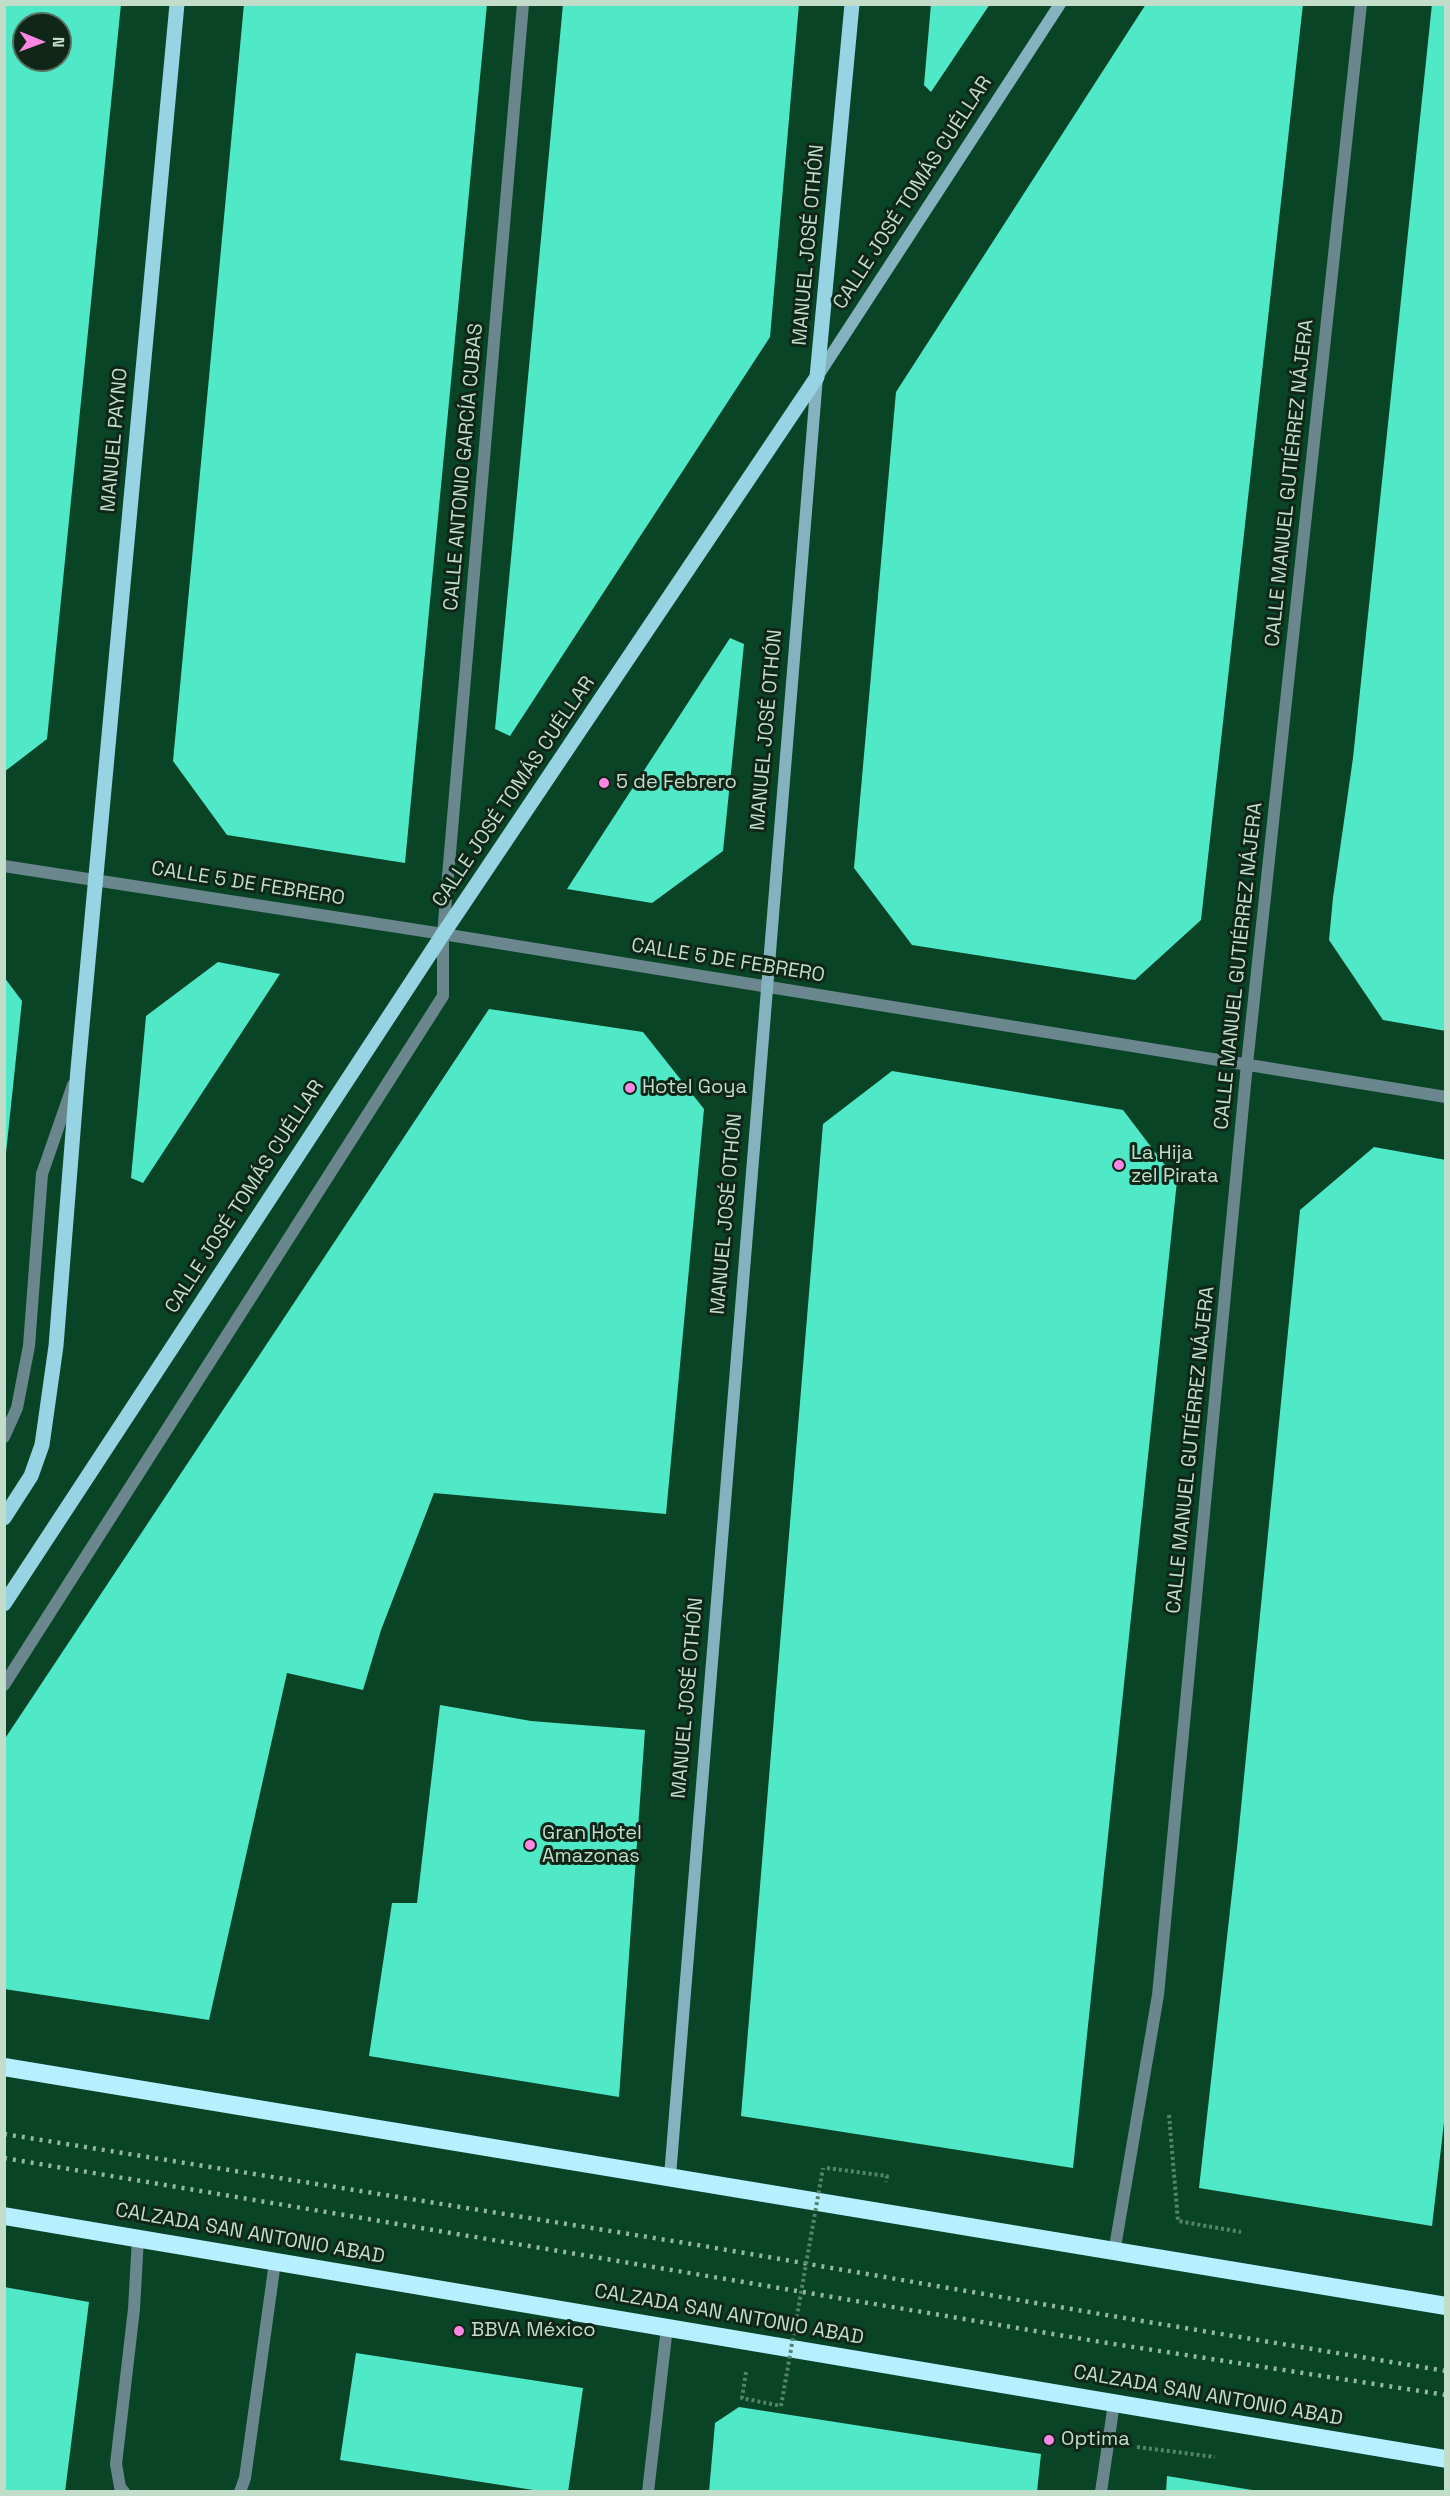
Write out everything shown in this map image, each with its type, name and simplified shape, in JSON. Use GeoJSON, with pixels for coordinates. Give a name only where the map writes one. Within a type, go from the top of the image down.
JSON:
{"type":"FeatureCollection","features":[{"type":"Feature","properties":{"kind":"highway"},"geometry":{"type":"LineString","coordinates":[[4,2067],[670,2176],[1114,2253],[1446,2306]]}},
{"type":"Feature","properties":{"kind":"highway","name":"CALZADA SAN ANTONIO ABAD"},"geometry":{"type":"LineString","coordinates":[[4,2216],[1446,2459]]}},
{"type":"Feature","properties":{"kind":"main road","name":"MANUEL PAYNO"},"geometry":{"type":"LineString","coordinates":[[96,879],[177,4]]}},
{"type":"Feature","properties":{"kind":"main road","name":"MANUEL JOSÉ OTHÓN"},"geometry":{"type":"LineString","coordinates":[[818,377],[852,4]]}},
{"type":"Feature","properties":{"kind":"main road","name":"CALLE JOSÉ TOMÁS CUÉLLAR"},"geometry":{"type":"LineString","coordinates":[[4,1604],[443,934],[818,377]]}},
{"type":"Feature","properties":{"kind":"main road"},"geometry":{"type":"LineString","coordinates":[[4,1518],[31,1476],[42,1445],[48,1411],[56,1346],[96,879]]}},
{"type":"Feature","properties":{"kind":"street","name":"CALLE ANTONIO GARCÍA CUBAS"},"geometry":{"type":"LineString","coordinates":[[4,1685],[443,996],[443,934],[523,4]]}},
{"type":"Feature","properties":{"kind":"street","name":"CALLE JOSÉ TOMÁS CUÉLLAR"},"geometry":{"type":"LineString","coordinates":[[818,377],[1060,4]]}},
{"type":"Feature","properties":{"kind":"street","name":"CALLE MANUEL GUTIÉRREZ NÁJERA"},"geometry":{"type":"LineString","coordinates":[[1114,2253],[1158,1995],[1247,1064],[1361,4]]}},
{"type":"Feature","properties":{"kind":"street","name":"MANUEL JOSÉ OTHÓN"},"geometry":{"type":"LineString","coordinates":[[670,2176],[818,377]]}},
{"type":"Feature","properties":{"kind":"street","name":"CALLE 5 DE FEBRERO"},"geometry":{"type":"LineString","coordinates":[[4,866],[443,934],[1446,1097]]}},
{"type":"Feature","properties":{"kind":"street"},"geometry":{"type":"LineString","coordinates":[[4,1437],[17,1408],[29,1346],[42,1174],[78,1069]]}},
{"type":"Feature","properties":{"kind":"street"},"geometry":{"type":"LineString","coordinates":[[124,2492],[120,2487],[116,2464],[134,2309],[138,2238]]}},
{"type":"Feature","properties":{"kind":"street"},"geometry":{"type":"LineString","coordinates":[[240,2492],[245,2478],[275,2262]]}},
{"type":"Feature","properties":{"kind":"street"},"geometry":{"type":"LineString","coordinates":[[648,2492],[666,2327]]}},
{"type":"Feature","properties":{"kind":"street"},"geometry":{"type":"LineString","coordinates":[[1101,2492],[1114,2403]]}},
{"type":"Feature","properties":{"kind":"path"},"geometry":{"type":"LineString","coordinates":[[742,2398],[781,2406],[823,2168],[887,2176]]}},
{"type":"Feature","properties":{"kind":"path"},"geometry":{"type":"LineString","coordinates":[[1178,2221],[1241,2232]]}},
{"type":"Feature","properties":{"kind":"path"},"geometry":{"type":"LineString","coordinates":[[1159,2450],[1215,2457]]}},
{"type":"Feature","properties":{"kind":"building"},"geometry":{"type":"Polygon","coordinates":[[[4,4],[121,4],[47,739],[4,772],[4,4]]]}},
{"type":"Feature","properties":{"kind":"building"},"geometry":{"type":"Polygon","coordinates":[[[244,4],[487,4],[405,863],[227,835],[173,761],[244,4]]]}},
{"type":"Feature","properties":{"kind":"building"},"geometry":{"type":"Polygon","coordinates":[[[563,4],[799,4],[770,337],[510,736],[495,729],[563,4]]]}},
{"type":"Feature","properties":{"kind":"building"},"geometry":{"type":"Polygon","coordinates":[[[931,4],[990,4],[931,92],[924,85],[931,4]]]}},
{"type":"Feature","properties":{"kind":"building"},"geometry":{"type":"Polygon","coordinates":[[[1146,4],[1303,4],[1201,920],[1135,980],[912,945],[854,868],[896,392],[1146,4]]]}},
{"type":"Feature","properties":{"kind":"building"},"geometry":{"type":"Polygon","coordinates":[[[1432,4],[1446,4],[1446,1031],[1383,1020],[1329,940],[1353,758],[1432,4]]]}},
{"type":"Feature","properties":{"kind":"building"},"geometry":{"type":"Polygon","coordinates":[[[730,638],[744,644],[723,851],[652,903],[567,889],[730,638]]]}},
{"type":"Feature","properties":{"kind":"building"},"geometry":{"type":"Polygon","coordinates":[[[218,962],[280,974],[143,1183],[131,1178],[146,1016],[218,962]]]}},
{"type":"Feature","properties":{"kind":"building"},"geometry":{"type":"Polygon","coordinates":[[[4,977],[22,1001],[6,1153],[4,1153],[4,977]]]}},
{"type":"Feature","properties":{"kind":"building"},"geometry":{"type":"Polygon","coordinates":[[[489,1009],[643,1032],[704,1109],[666,1514],[434,1493],[381,1630],[363,1690],[287,1673],[209,2020],[4,1989],[4,1740],[489,1009]]]}},
{"type":"Feature","properties":{"kind":"building"},"geometry":{"type":"Polygon","coordinates":[[[892,1071],[1123,1110],[1177,1181],[1073,2168],[741,2116],[823,1124],[892,1071]]]}},
{"type":"Feature","properties":{"kind":"building"},"geometry":{"type":"Polygon","coordinates":[[[1374,1147],[1446,1160],[1446,2105],[1432,2226],[1199,2188],[1237,1848],[1300,1210],[1374,1147]]]}},
{"type":"Feature","properties":{"kind":"building","name":"Gran Hotel Amazonas"},"geometry":{"type":"Polygon","coordinates":[[[440,1705],[531,1721],[645,1730],[619,2097],[369,2056],[392,1903],[417,1903],[440,1705]]]}},
{"type":"Feature","properties":{"kind":"building"},"geometry":{"type":"Polygon","coordinates":[[[4,2287],[89,2302],[65,2492],[4,2492],[4,2287]]]}},
{"type":"Feature","properties":{"kind":"building"},"geometry":{"type":"Polygon","coordinates":[[[356,2353],[583,2388],[568,2492],[546,2492],[340,2460],[356,2353]]]}},
{"type":"Feature","properties":{"kind":"building"},"geometry":{"type":"Polygon","coordinates":[[[739,2407],[1041,2454],[1037,2492],[709,2492],[715,2423],[739,2407]]]}},
{"type":"Feature","properties":{"kind":"building"},"geometry":{"type":"Polygon","coordinates":[[[1167,2476],[1252,2490],[1252,2492],[1166,2492],[1167,2476]]]}},
{"type":"Feature","properties":{"kind":"railway"},"geometry":{"type":"LineString","coordinates":[[4,2134],[698,2245],[1446,2371]]}},
{"type":"Feature","properties":{"kind":"railway"},"geometry":{"type":"LineString","coordinates":[[4,2158],[1101,2342],[1446,2395]]}},
{"type":"Feature","properties":{"kind":"place","name":"5 de Febrero"},"geometry":{"type":"Point","coordinates":[604,783]}},
{"type":"Feature","properties":{"kind":"place","name":"Hotel Goya"},"geometry":{"type":"Point","coordinates":[630,1088]}},
{"type":"Feature","properties":{"kind":"place","name":"La Hija zel Pirata"},"geometry":{"type":"Point","coordinates":[1119,1165]}},
{"type":"Feature","properties":{"kind":"place","name":"Gran Hotel Amazonas"},"geometry":{"type":"Point","coordinates":[530,1845]}},
{"type":"Feature","properties":{"kind":"place","name":"BBVA México"},"geometry":{"type":"Point","coordinates":[459,2331]}},
{"type":"Feature","properties":{"kind":"place","name":"Optima"},"geometry":{"type":"Point","coordinates":[1049,2440]}}]}
